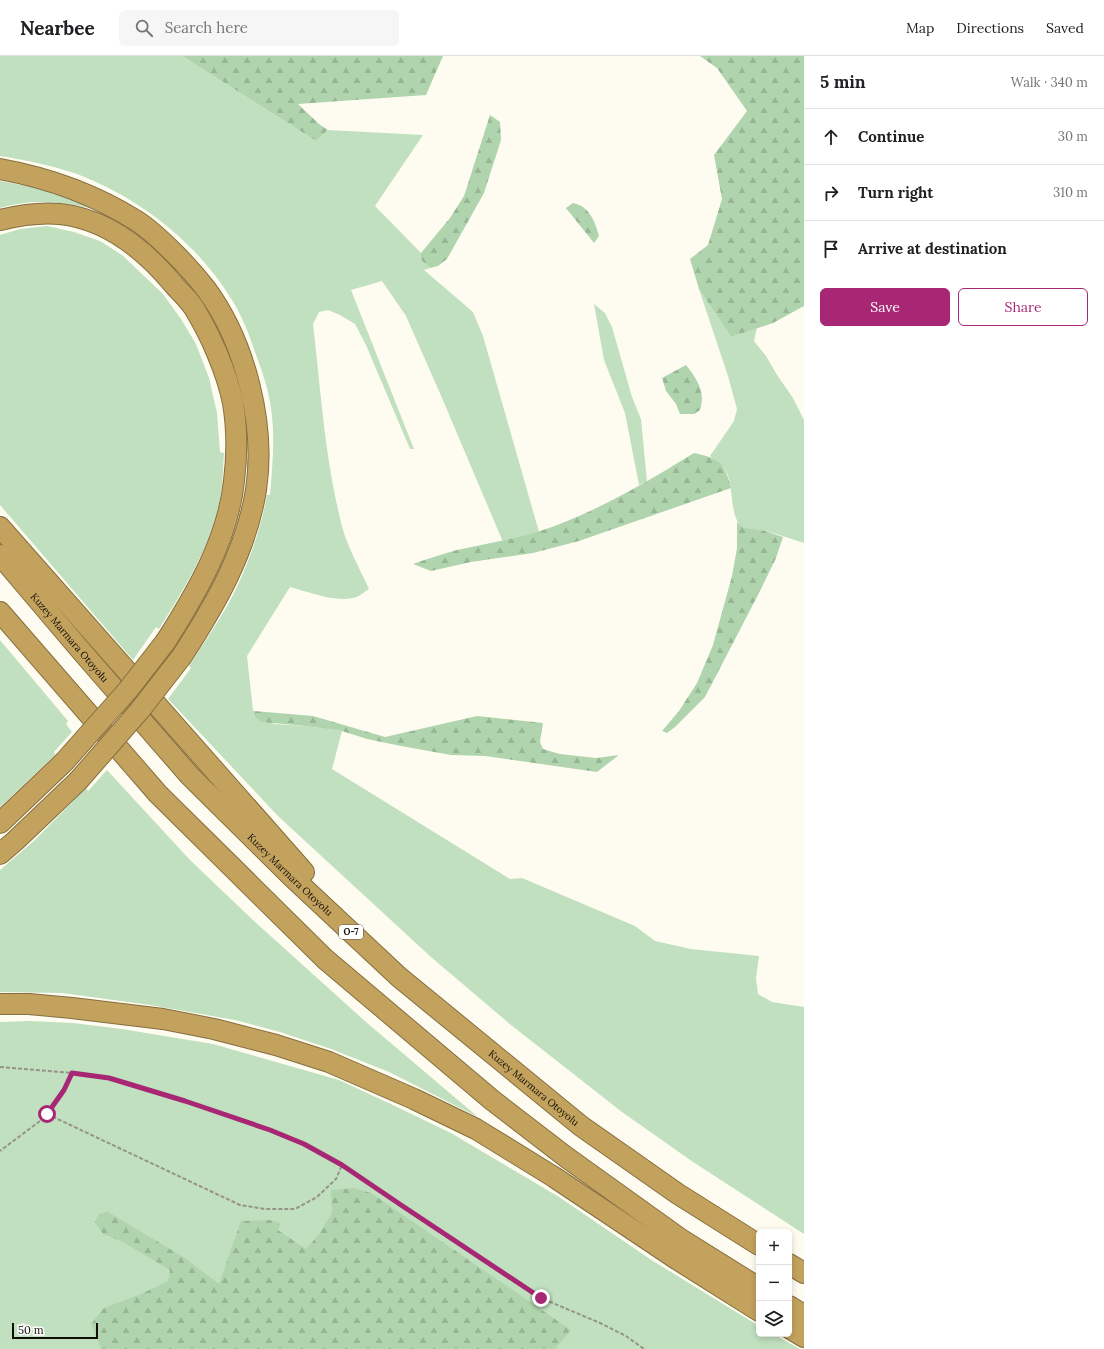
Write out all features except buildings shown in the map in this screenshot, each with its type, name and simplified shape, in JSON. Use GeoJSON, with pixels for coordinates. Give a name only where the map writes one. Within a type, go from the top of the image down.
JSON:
{"type":"FeatureCollection","features":[{"type":"Feature","properties":{"kind":"highway"},"geometry":{"type":"LineString","coordinates":[[0,169],[30,174],[70,186],[109,204],[138,222],[161,240],[182,261],[206,289],[222,315],[236,344],[246,373],[254,404],[258,440],[256,490],[245,534],[237,557],[221,590],[182,656],[140,710],[78,781],[15,842],[0,854]]}},
{"type":"Feature","properties":{"kind":"highway"},"geometry":{"type":"LineString","coordinates":[[0,220],[27,214],[60,214],[87,220],[112,231],[136,247],[162,270],[193,307],[210,336],[233,403],[236,439],[234,482],[224,528],[213,557],[186,610],[166,640],[128,690],[64,762],[0,823]]}},
{"type":"Feature","properties":{"kind":"highway"},"geometry":{"type":"LineString","coordinates":[[0,527],[212,769],[399,977]]}},
{"type":"Feature","properties":{"kind":"highway","name":"Kuzey Marmara Otoyolu"},"geometry":{"type":"LineString","coordinates":[[0,555],[190,776],[291,876],[399,977],[581,1126],[678,1194],[756,1243]]}},
{"type":"Feature","properties":{"kind":"highway"},"geometry":{"type":"LineString","coordinates":[[0,612],[158,794],[325,959],[492,1100],[566,1157],[679,1238],[756,1286]]}},
{"type":"Feature","properties":{"kind":"highway"},"geometry":{"type":"LineString","coordinates":[[0,1004],[29,1004],[163,1019],[214,1029],[276,1045],[329,1062],[414,1099],[476,1129],[554,1177],[678,1260],[756,1309]]}},
{"type":"Feature","properties":{"kind":"highway"},"geometry":{"type":"LineString","coordinates":[[791,1265],[804,1273]]}},
{"type":"Feature","properties":{"kind":"highway"},"geometry":{"type":"LineString","coordinates":[[792,1308],[804,1315]]}},
{"type":"Feature","properties":{"kind":"highway"},"geometry":{"type":"LineString","coordinates":[[792,1330],[804,1336]]}},
{"type":"Feature","properties":{"kind":"path"},"geometry":{"type":"LineString","coordinates":[[0,1067],[72,1073],[109,1078],[185,1101],[270,1130],[304,1144],[342,1165],[541,1298],[600,1323],[626,1336],[644,1349]]}},
{"type":"Feature","properties":{"kind":"path"},"geometry":{"type":"LineString","coordinates":[[0,1151],[34,1126],[47,1114],[64,1090],[72,1073]]}},
{"type":"Feature","properties":{"kind":"path"},"geometry":{"type":"LineString","coordinates":[[47,1114],[240,1205],[265,1209],[295,1209],[317,1197],[336,1179],[342,1165]]}},
{"type":"Feature","properties":{"kind":"green space"},"geometry":{"type":"Polygon","coordinates":[[[0,56],[182,56],[316,141],[328,130],[423,135],[375,206],[421,253],[421,260],[430,268],[424,270],[473,312],[483,336],[539,532],[503,542],[406,316],[382,281],[351,290],[414,449],[410,449],[366,345],[355,324],[328,310],[319,312],[313,324],[324,427],[332,479],[345,537],[369,589],[357,597],[337,599],[290,587],[247,656],[253,711],[255,717],[275,724],[306,726],[342,731],[332,769],[510,879],[522,878],[635,926],[655,941],[691,949],[759,956],[756,978],[758,994],[772,1002],[804,1007],[804,1234],[693,1162],[622,1112],[511,1025],[431,957],[279,817],[168,699],[191,668],[189,666],[230,601],[250,556],[262,520],[267,495],[270,495],[273,455],[273,426],[268,392],[261,368],[236,306],[218,279],[201,259],[164,223],[120,194],[74,173],[28,161],[0,156],[0,56]]]}},
{"type":"Feature","properties":{"kind":"green space"},"geometry":{"type":"Polygon","coordinates":[[[182,56],[443,56],[426,95],[298,104],[319,124],[328,130],[316,141],[182,56]]]}},
{"type":"Feature","properties":{"kind":"green space"},"geometry":{"type":"Polygon","coordinates":[[[700,56],[804,56],[804,306],[773,323],[731,337],[699,289],[690,259],[708,245],[722,199],[714,155],[747,111],[717,68],[700,56]]]}},
{"type":"Feature","properties":{"kind":"green space"},"geometry":{"type":"Polygon","coordinates":[[[490,115],[500,122],[501,140],[484,193],[447,259],[438,266],[430,268],[421,260],[421,253],[450,218],[464,196],[490,115]]]}},
{"type":"Feature","properties":{"kind":"green space"},"geometry":{"type":"Polygon","coordinates":[[[0,181],[38,188],[68,197],[94,209],[70,204],[47,202],[24,203],[0,208],[0,181]]]}},
{"type":"Feature","properties":{"kind":"green space"},"geometry":{"type":"Polygon","coordinates":[[[573,203],[583,207],[596,225],[599,236],[594,243],[566,208],[573,203]]]}},
{"type":"Feature","properties":{"kind":"green space"},"geometry":{"type":"Polygon","coordinates":[[[47,226],[74,232],[100,241],[122,255],[163,294],[181,319],[196,344],[209,378],[217,413],[220,452],[224,453],[223,478],[221,493],[212,529],[197,564],[179,597],[159,629],[156,627],[133,660],[0,505],[0,235],[20,229],[47,226]]]}},
{"type":"Feature","properties":{"kind":"green space"},"geometry":{"type":"Polygon","coordinates":[[[699,289],[731,337],[757,328],[754,341],[766,356],[793,398],[804,420],[804,543],[765,531],[746,529],[739,524],[734,511],[729,479],[726,470],[710,456],[734,421],[737,409],[728,376],[699,289]]]}},
{"type":"Feature","properties":{"kind":"green space"},"geometry":{"type":"Polygon","coordinates":[[[594,304],[605,313],[612,327],[632,397],[641,419],[647,481],[639,485],[625,413],[604,360],[594,304]]]}},
{"type":"Feature","properties":{"kind":"green space"},"geometry":{"type":"Polygon","coordinates":[[[686,365],[697,381],[702,397],[700,410],[694,414],[680,414],[676,404],[666,391],[662,378],[686,365]]]}},
{"type":"Feature","properties":{"kind":"green space"},"geometry":{"type":"Polygon","coordinates":[[[694,453],[709,457],[720,463],[726,473],[731,488],[579,541],[533,553],[471,562],[431,571],[413,564],[457,550],[519,537],[560,524],[580,516],[619,496],[694,453]]]}},
{"type":"Feature","properties":{"kind":"green space"},"geometry":{"type":"Polygon","coordinates":[[[737,522],[744,528],[765,531],[783,537],[776,558],[759,593],[705,697],[667,733],[662,731],[679,711],[697,683],[713,645],[732,576],[737,548],[737,522]]]}},
{"type":"Feature","properties":{"kind":"green space"},"geometry":{"type":"Polygon","coordinates":[[[0,640],[68,721],[66,724],[72,732],[54,752],[55,755],[0,807],[0,640]]]}},
{"type":"Feature","properties":{"kind":"green space"},"geometry":{"type":"Polygon","coordinates":[[[253,711],[313,716],[385,737],[477,716],[543,723],[540,742],[543,749],[560,754],[596,758],[619,755],[597,772],[485,756],[451,755],[367,739],[342,731],[262,722],[255,717],[253,711]]]}},
{"type":"Feature","properties":{"kind":"green space"},"geometry":{"type":"Polygon","coordinates":[[[107,770],[190,860],[254,921],[366,1022],[478,1117],[389,1072],[331,1049],[280,1032],[235,1020],[150,1005],[62,993],[0,992],[0,870],[35,840],[86,788],[88,791],[107,770]]]}},
{"type":"Feature","properties":{"kind":"green space"},"geometry":{"type":"Polygon","coordinates":[[[30,1021],[73,1023],[122,1029],[213,1044],[339,1080],[451,1133],[559,1197],[653,1261],[756,1324],[756,1337],[778,1337],[800,1349],[0,1349],[0,1022],[30,1021]]]}},
{"type":"Feature","properties":{"kind":"green space"},"geometry":{"type":"Polygon","coordinates":[[[354,1188],[371,1193],[571,1330],[555,1349],[101,1349],[91,1324],[104,1308],[141,1294],[168,1281],[170,1270],[121,1241],[103,1234],[95,1222],[99,1214],[108,1212],[185,1258],[219,1284],[241,1221],[270,1220],[281,1223],[278,1230],[306,1249],[320,1233],[332,1213],[331,1190],[354,1188]]]}},
{"type":"Feature","properties":{"kind":"route"},"geometry":{"type":"LineString","coordinates":[[47,1114],[64,1090],[72,1073],[109,1078],[185,1101],[270,1130],[304,1144],[342,1165],[541,1298]]}}]}
